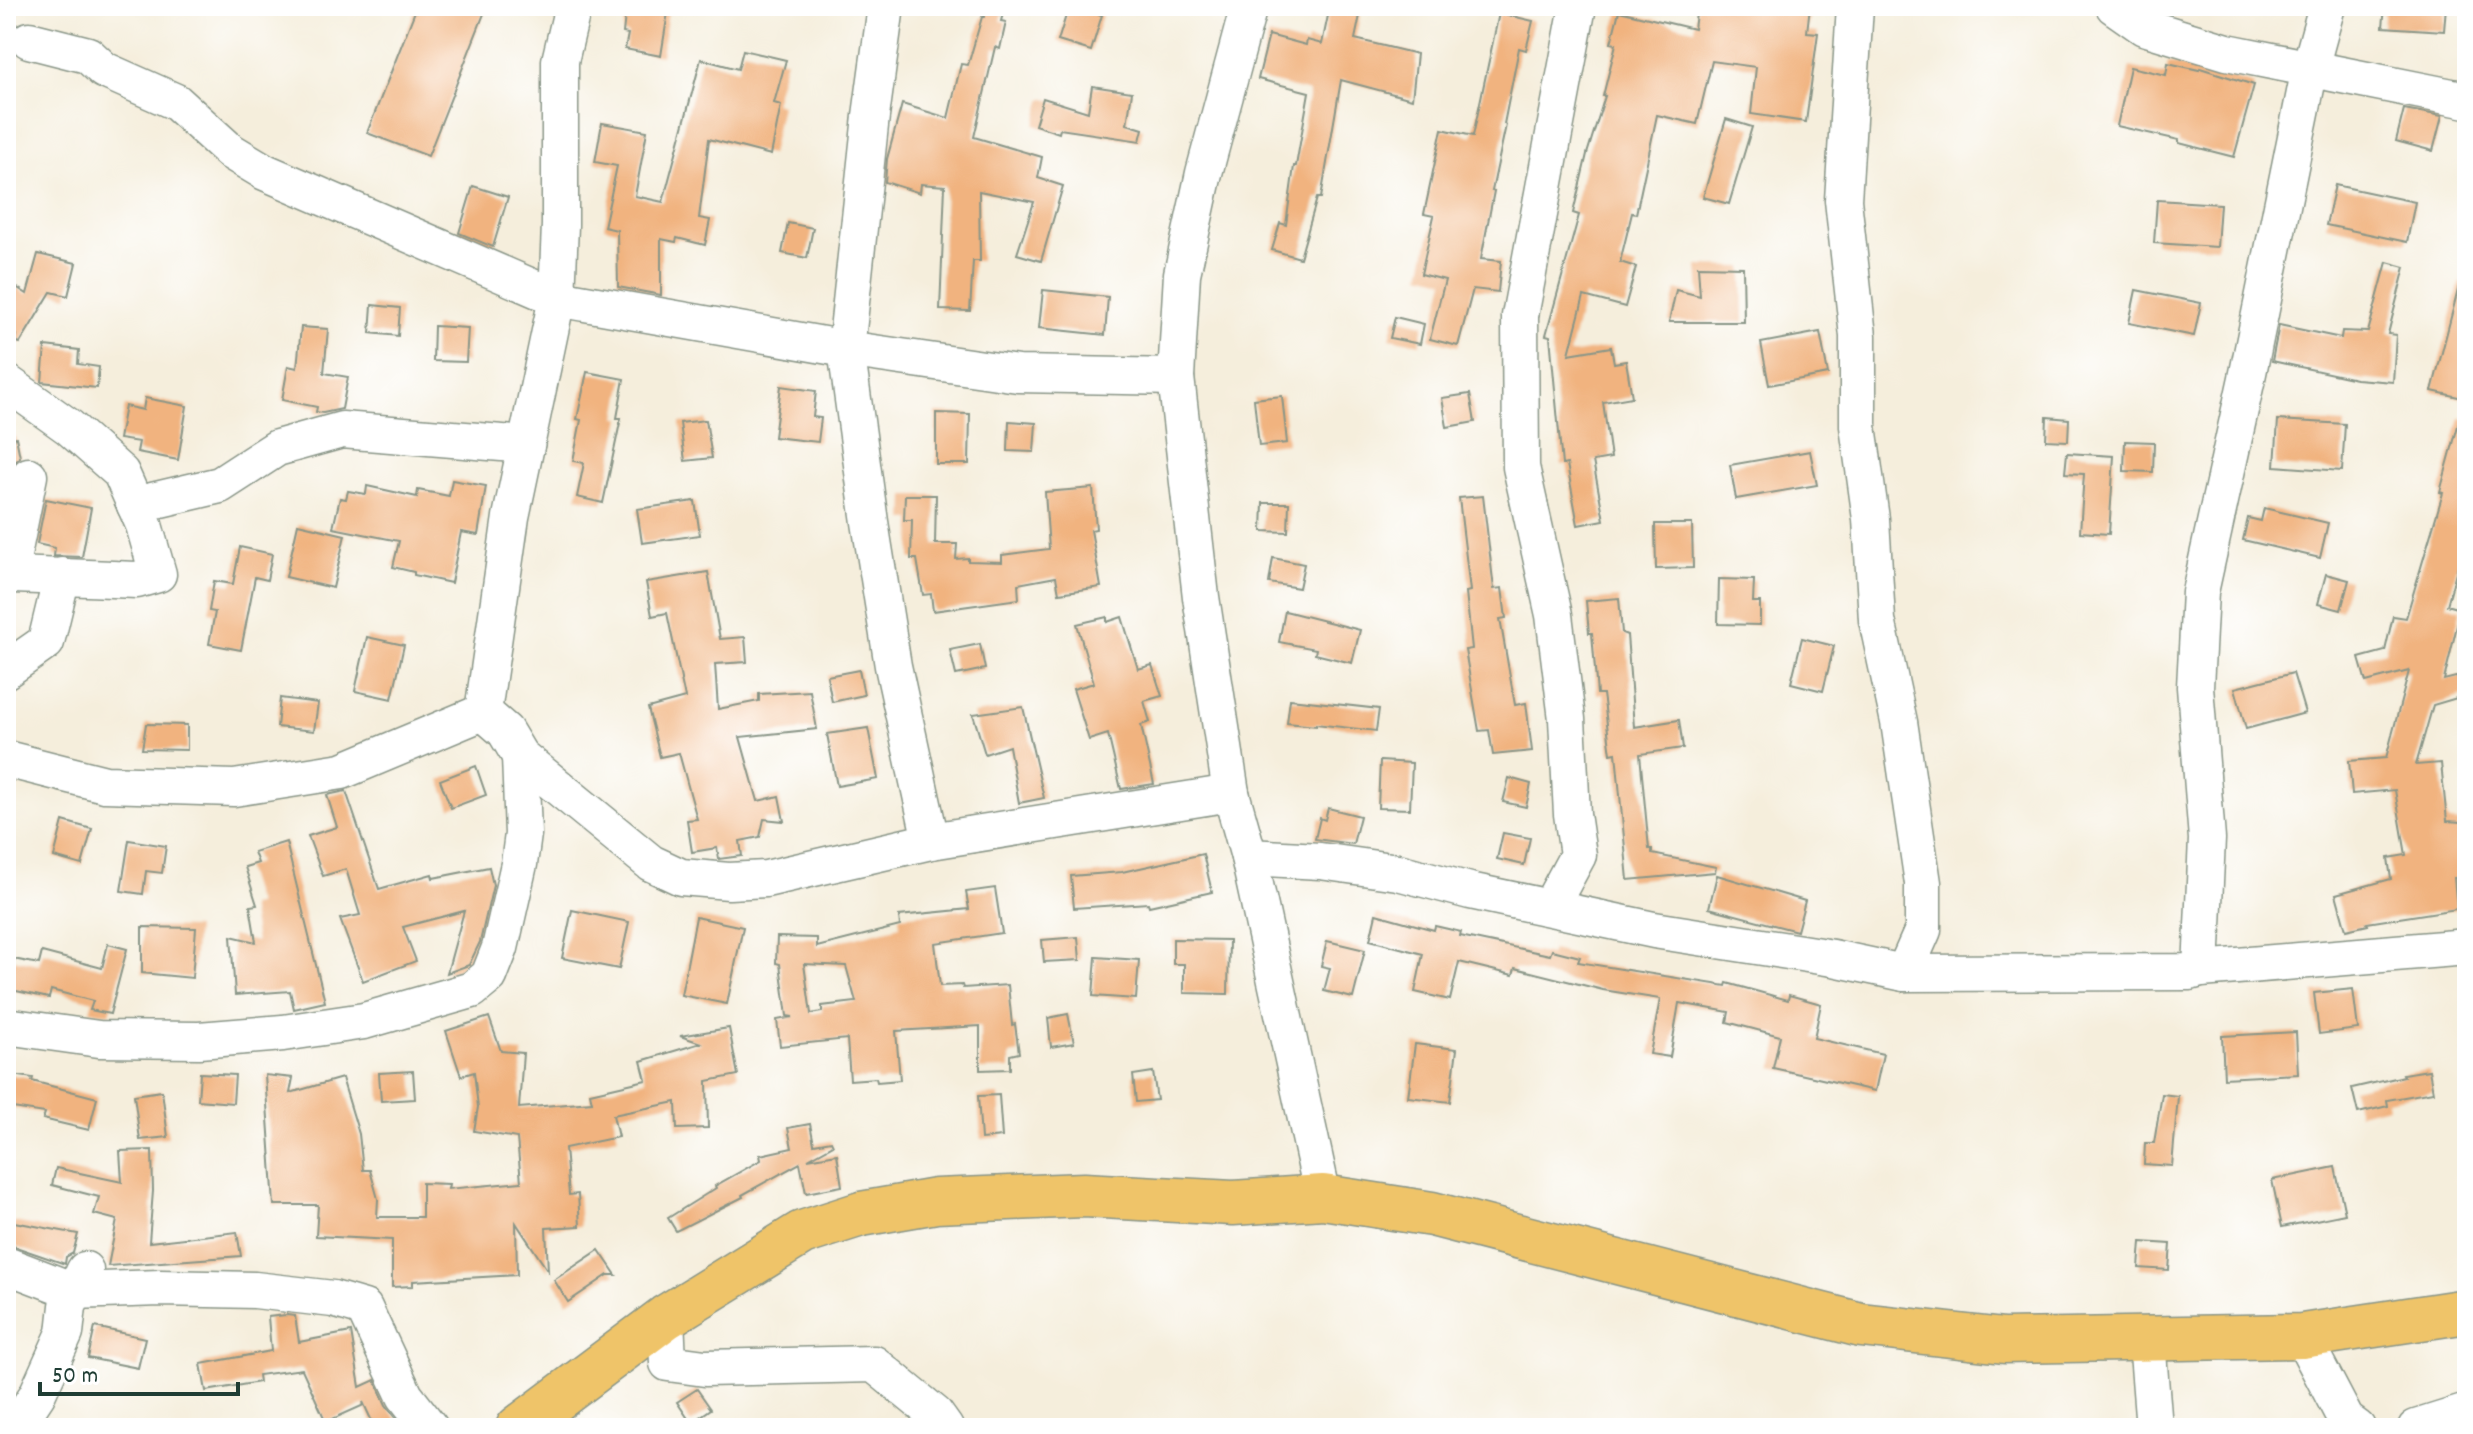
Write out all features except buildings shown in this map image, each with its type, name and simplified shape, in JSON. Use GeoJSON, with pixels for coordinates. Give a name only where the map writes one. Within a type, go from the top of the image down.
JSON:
{"type":"FeatureCollection","features":[{"type":"Feature","properties":{"kind":"main road"},"geometry":{"type":"LineString","coordinates":[[518,1428],[666,1317],[802,1233],[861,1214],[936,1201],[1084,1195],[1233,1203],[1323,1197],[1432,1214],[1861,1325],[2004,1341],[2302,1336],[2467,1311]]}},
{"type":"Feature","properties":{"kind":"street"},"geometry":{"type":"LineString","coordinates":[[483,712],[511,517],[557,298],[560,61],[573,6]]}},
{"type":"Feature","properties":{"kind":"street"},"geometry":{"type":"LineString","coordinates":[[886,6],[846,349],[893,666],[931,841]]}},
{"type":"Feature","properties":{"kind":"street"},"geometry":{"type":"LineString","coordinates":[[1249,6],[1204,173],[1182,274],[1176,377],[1201,597],[1231,793],[1249,857],[1323,1197]]}},
{"type":"Feature","properties":{"kind":"street"},"geometry":{"type":"LineString","coordinates":[[1550,907],[1578,855],[1572,814],[1567,719],[1554,615],[1521,467],[1520,316],[1578,6]]}},
{"type":"Feature","properties":{"kind":"street"},"geometry":{"type":"LineString","coordinates":[[1855,6],[1843,200],[1858,336],[1858,426],[1871,519],[1877,620],[1899,722],[1923,883],[1923,930],[1904,973]]}},
{"type":"Feature","properties":{"kind":"street"},"geometry":{"type":"LineString","coordinates":[[2114,6],[2144,27],[2227,52],[2467,100]]}},
{"type":"Feature","properties":{"kind":"street"},"geometry":{"type":"LineString","coordinates":[[2201,969],[2207,839],[2195,687],[2200,592],[2310,68],[2327,6]]}},
{"type":"Feature","properties":{"kind":"street"},"geometry":{"type":"LineString","coordinates":[[29,40],[88,55],[104,70],[176,102],[230,151],[265,172],[557,298],[846,349],[1018,374],[1176,377]]}},
{"type":"Feature","properties":{"kind":"street"},"geometry":{"type":"LineString","coordinates":[[6,382],[69,427],[121,473],[144,525],[158,574],[137,580],[14,575],[10,570],[29,476]]}},
{"type":"Feature","properties":{"kind":"street"},"geometry":{"type":"LineString","coordinates":[[135,505],[220,485],[277,448],[342,430],[526,445]]}},
{"type":"Feature","properties":{"kind":"street"},"geometry":{"type":"LineString","coordinates":[[6,670],[46,642],[62,576]]}},
{"type":"Feature","properties":{"kind":"street"},"geometry":{"type":"LineString","coordinates":[[483,712],[505,731],[520,756],[651,863],[681,877],[729,881],[766,879],[931,841],[1231,793]]}},
{"type":"Feature","properties":{"kind":"street"},"geometry":{"type":"LineString","coordinates":[[6,759],[105,784],[234,788],[342,771],[483,712]]}},
{"type":"Feature","properties":{"kind":"street"},"geometry":{"type":"LineString","coordinates":[[6,1026],[99,1039],[199,1040],[283,1033],[364,1021],[472,990],[489,976],[500,948],[519,864],[523,834],[520,756]]}},
{"type":"Feature","properties":{"kind":"street"},"geometry":{"type":"LineString","coordinates":[[1249,857],[1320,861],[1398,872],[1470,891],[1654,930],[1833,958],[1904,973],[2190,972],[2467,947]]}},
{"type":"Feature","properties":{"kind":"street"},"geometry":{"type":"LineString","coordinates":[[6,1265],[160,1288],[255,1290],[333,1299],[364,1308],[405,1396],[430,1428]]}},
{"type":"Feature","properties":{"kind":"street"},"geometry":{"type":"LineString","coordinates":[[15,1428],[37,1395],[65,1333],[68,1306],[80,1278]]}},
{"type":"Feature","properties":{"kind":"street"},"geometry":{"type":"LineString","coordinates":[[666,1317],[668,1363],[705,1368],[874,1364],[935,1414],[945,1428]]}},
{"type":"Feature","properties":{"kind":"street"},"geometry":{"type":"LineString","coordinates":[[2302,1336],[2346,1420],[2357,1428]]}},
{"type":"Feature","properties":{"kind":"street"},"geometry":{"type":"LineString","coordinates":[[2147,1340],[2154,1428]]}},
{"type":"Feature","properties":{"kind":"street"},"geometry":{"type":"LineString","coordinates":[[2416,1428],[2467,1412]]}}]}
